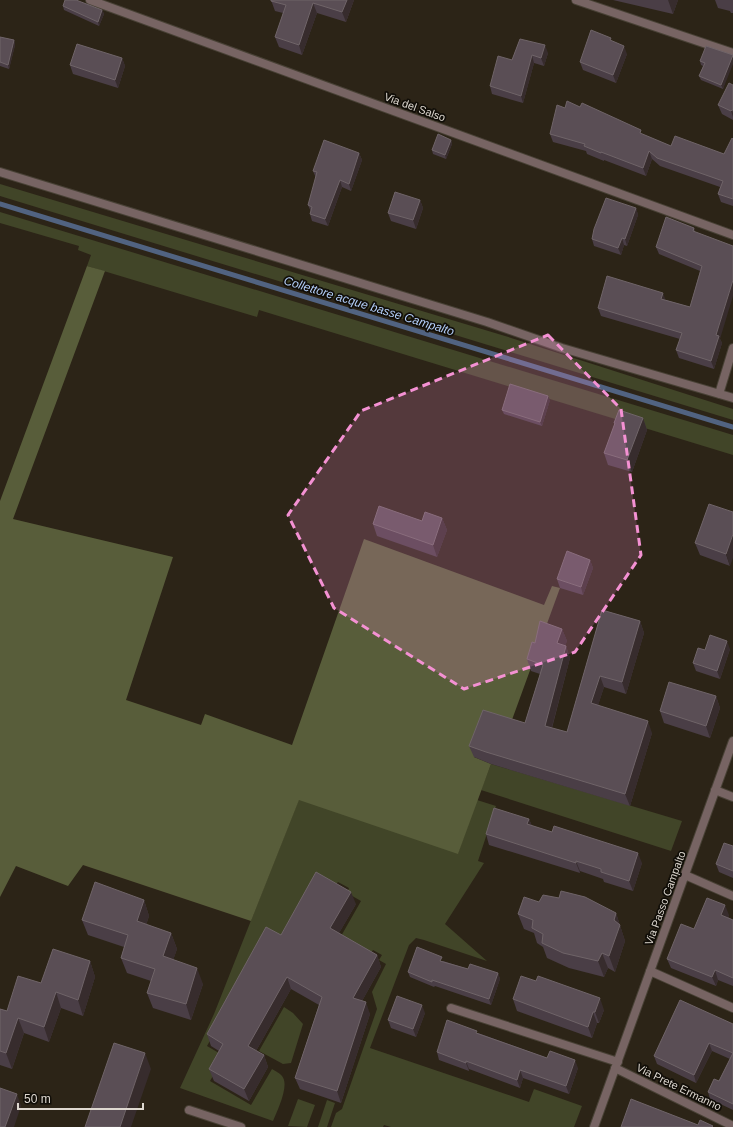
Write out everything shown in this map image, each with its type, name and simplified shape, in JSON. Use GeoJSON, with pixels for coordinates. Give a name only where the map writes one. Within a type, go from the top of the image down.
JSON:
{"type":"FeatureCollection","features":[{"type":"Feature","properties":{"kind":"street","name":"Via del Salso"},"geometry":{"type":"LineString","coordinates":[[90,0],[733,235]]}},
{"type":"Feature","properties":{"kind":"street"},"geometry":{"type":"LineString","coordinates":[[576,0],[733,53]]}},
{"type":"Feature","properties":{"kind":"street"},"geometry":{"type":"LineString","coordinates":[[0,172],[480,320],[562,348],[733,398]]}},
{"type":"Feature","properties":{"kind":"street"},"geometry":{"type":"LineString","coordinates":[[719,394],[733,348]]}},
{"type":"Feature","properties":{"kind":"street","name":"Via Passo Campalto"},"geometry":{"type":"LineString","coordinates":[[594,1127],[733,741]]}},
{"type":"Feature","properties":{"kind":"street"},"geometry":{"type":"LineString","coordinates":[[715,790],[733,797]]}},
{"type":"Feature","properties":{"kind":"street"},"geometry":{"type":"LineString","coordinates":[[685,875],[733,896]]}},
{"type":"Feature","properties":{"kind":"street"},"geometry":{"type":"LineString","coordinates":[[650,971],[733,1008]]}},
{"type":"Feature","properties":{"kind":"street"},"geometry":{"type":"LineString","coordinates":[[451,1008],[616,1065]]}},
{"type":"Feature","properties":{"kind":"street","name":"Via Prete Ermanno"},"geometry":{"type":"LineString","coordinates":[[616,1065],[733,1126]]}},
{"type":"Feature","properties":{"kind":"street"},"geometry":{"type":"LineString","coordinates":[[189,1110],[241,1127]]}},
{"type":"Feature","properties":{"kind":"highlighted area"},"geometry":{"type":"Polygon","coordinates":[[[548,335],[621,409],[641,555],[575,652],[464,689],[334,608],[288,515],[361,411],[548,335]]]}},
{"type":"Feature","properties":{"kind":"green space"},"geometry":{"type":"Polygon","coordinates":[[[0,184],[505,336],[733,409],[733,420],[0,196],[0,184]]]}},
{"type":"Feature","properties":{"kind":"green space"},"geometry":{"type":"Polygon","coordinates":[[[0,212],[733,435],[733,455],[259,310],[257,317],[87,266],[91,255],[78,250],[79,246],[0,223],[0,212]]]}},
{"type":"Feature","properties":{"kind":"green space"},"geometry":{"type":"Polygon","coordinates":[[[87,266],[105,271],[13,519],[173,557],[126,700],[201,725],[205,714],[292,745],[364,539],[544,605],[552,586],[560,588],[509,728],[474,757],[491,764],[458,854],[299,800],[251,921],[83,865],[68,886],[16,866],[0,897],[0,501],[87,266]]]}},
{"type":"Feature","properties":{"kind":"green space"},"geometry":{"type":"Polygon","coordinates":[[[491,764],[682,821],[671,851],[481,790],[491,764]]]}},
{"type":"Feature","properties":{"kind":"green space"},"geometry":{"type":"Polygon","coordinates":[[[299,799],[458,853],[477,800],[496,806],[478,861],[484,863],[445,924],[487,961],[416,938],[409,945],[370,1048],[529,1102],[534,1089],[582,1106],[574,1127],[391,1127],[384,1125],[383,1127],[331,1127],[336,1113],[342,1109],[377,1009],[372,992],[386,964],[379,960],[382,955],[373,950],[371,953],[332,952],[361,901],[347,893],[349,888],[338,882],[285,943],[270,935],[207,1046],[224,1056],[210,1081],[251,1105],[272,1069],[281,1075],[285,1085],[284,1092],[273,1121],[180,1088],[214,1014],[299,799]]]}},
{"type":"Feature","properties":{"kind":"green space"},"geometry":{"type":"Polygon","coordinates":[[[284,1007],[293,1013],[303,1024],[291,1063],[283,1064],[259,1051],[284,1007]]]}},
{"type":"Feature","properties":{"kind":"green space"},"geometry":{"type":"Polygon","coordinates":[[[298,1099],[315,1105],[307,1127],[288,1126],[298,1099]]]}},
{"type":"Feature","properties":{"kind":"green space"},"geometry":{"type":"Polygon","coordinates":[[[327,1100],[335,1103],[327,1127],[318,1127],[327,1100]]]}},
{"type":"Feature","properties":{"kind":"building"},"geometry":{"type":"Polygon","coordinates":[[[65,0],[76,0],[102,10],[98,22],[63,6],[65,0]]]}},
{"type":"Feature","properties":{"kind":"building"},"geometry":{"type":"Polygon","coordinates":[[[271,0],[347,0],[342,12],[313,3],[299,45],[275,37],[286,5],[271,0]]]}},
{"type":"Feature","properties":{"kind":"building"},"geometry":{"type":"Polygon","coordinates":[[[591,30],[611,38],[610,40],[624,46],[613,75],[580,62],[591,30]]]}},
{"type":"Feature","properties":{"kind":"building"},"geometry":{"type":"Polygon","coordinates":[[[0,37],[14,40],[8,65],[0,62],[0,37]]]}},
{"type":"Feature","properties":{"kind":"building"},"geometry":{"type":"Polygon","coordinates":[[[520,39],[545,45],[541,58],[532,55],[521,96],[490,86],[498,56],[512,60],[520,39]]]}},
{"type":"Feature","properties":{"kind":"building"},"geometry":{"type":"Polygon","coordinates":[[[77,44],[122,58],[115,80],[70,65],[77,44]]]}},
{"type":"Feature","properties":{"kind":"building"},"geometry":{"type":"Polygon","coordinates":[[[706,46],[733,55],[721,85],[699,76],[705,63],[700,61],[706,46]]]}},
{"type":"Feature","properties":{"kind":"building"},"geometry":{"type":"Polygon","coordinates":[[[729,83],[733,85],[733,110],[731,111],[718,105],[729,83]]]}},
{"type":"Feature","properties":{"kind":"building"},"geometry":{"type":"Polygon","coordinates":[[[567,101],[580,107],[582,103],[641,130],[640,133],[671,146],[675,136],[724,154],[732,138],[733,199],[718,194],[723,181],[657,158],[649,151],[643,168],[584,146],[585,144],[550,134],[557,105],[565,108],[567,101]]]}},
{"type":"Feature","properties":{"kind":"building"},"geometry":{"type":"Polygon","coordinates":[[[438,134],[451,140],[445,155],[432,150],[438,134]]]}},
{"type":"Feature","properties":{"kind":"building"},"geometry":{"type":"Polygon","coordinates":[[[324,140],[359,153],[349,184],[340,180],[325,219],[310,214],[312,207],[308,205],[317,172],[313,171],[324,140]]]}},
{"type":"Feature","properties":{"kind":"building"},"geometry":{"type":"Polygon","coordinates":[[[395,192],[420,200],[413,220],[388,213],[395,192]]]}},
{"type":"Feature","properties":{"kind":"building"},"geometry":{"type":"Polygon","coordinates":[[[606,198],[636,208],[625,239],[622,238],[618,248],[592,239],[594,229],[606,198]]]}},
{"type":"Feature","properties":{"kind":"building"},"geometry":{"type":"Polygon","coordinates":[[[666,217],[694,228],[693,231],[733,246],[733,280],[716,335],[719,336],[711,361],[676,350],[682,333],[598,308],[607,276],[663,293],[661,299],[690,307],[702,266],[656,247],[666,217]]]}},
{"type":"Feature","properties":{"kind":"building"},"geometry":{"type":"Polygon","coordinates":[[[510,384],[548,396],[540,422],[502,410],[510,384]]]}},
{"type":"Feature","properties":{"kind":"building"},"geometry":{"type":"Polygon","coordinates":[[[619,410],[643,418],[627,460],[604,453],[619,410]]]}},
{"type":"Feature","properties":{"kind":"building"},"geometry":{"type":"Polygon","coordinates":[[[709,504],[733,512],[733,534],[726,554],[695,543],[709,504]]]}},
{"type":"Feature","properties":{"kind":"building"},"geometry":{"type":"Polygon","coordinates":[[[379,506],[422,521],[425,512],[442,518],[433,545],[373,524],[379,506]]]}},
{"type":"Feature","properties":{"kind":"building"},"geometry":{"type":"Polygon","coordinates":[[[567,551],[590,560],[581,587],[557,579],[567,551]]]}},
{"type":"Feature","properties":{"kind":"building"},"geometry":{"type":"Polygon","coordinates":[[[602,610],[640,621],[622,682],[600,676],[591,703],[648,721],[625,794],[469,746],[483,710],[525,723],[543,665],[527,659],[532,642],[535,643],[540,621],[562,629],[557,643],[566,646],[545,726],[567,732],[602,610]]]}},
{"type":"Feature","properties":{"kind":"building"},"geometry":{"type":"Polygon","coordinates":[[[710,635],[727,641],[717,671],[693,663],[698,648],[705,650],[710,635]]]}},
{"type":"Feature","properties":{"kind":"building"},"geometry":{"type":"Polygon","coordinates":[[[669,682],[716,696],[706,726],[660,711],[669,682]]]}},
{"type":"Feature","properties":{"kind":"building"},"geometry":{"type":"Polygon","coordinates":[[[494,808],[529,819],[527,824],[552,832],[554,826],[638,853],[629,881],[601,872],[601,869],[576,861],[576,863],[486,834],[494,808]]]}},
{"type":"Feature","properties":{"kind":"building"},"geometry":{"type":"Polygon","coordinates":[[[724,843],[733,846],[733,871],[716,864],[724,843]]]}},
{"type":"Feature","properties":{"kind":"building"},"geometry":{"type":"Polygon","coordinates":[[[316,872],[351,892],[330,928],[377,955],[353,998],[366,1002],[337,1091],[295,1078],[322,997],[287,977],[248,1046],[264,1055],[244,1089],[209,1069],[223,1044],[207,1034],[266,927],[281,935],[316,872]]]}},
{"type":"Feature","properties":{"kind":"building"},"geometry":{"type":"Polygon","coordinates":[[[95,882],[144,900],[137,921],[171,933],[163,956],[197,968],[186,1004],[147,993],[155,969],[121,958],[128,935],[82,920],[95,882]]]}},
{"type":"Feature","properties":{"kind":"building"},"geometry":{"type":"Polygon","coordinates":[[[561,891],[585,897],[616,913],[614,920],[620,925],[609,956],[602,953],[598,961],[563,953],[542,943],[543,934],[532,928],[533,920],[518,914],[524,897],[539,902],[543,895],[559,898],[561,891]]]}},
{"type":"Feature","properties":{"kind":"building"},"geometry":{"type":"Polygon","coordinates":[[[707,898],[725,905],[721,915],[733,920],[733,978],[715,970],[712,977],[667,959],[681,924],[694,929],[707,898]]]}},
{"type":"Feature","properties":{"kind":"building"},"geometry":{"type":"Polygon","coordinates":[[[417,947],[442,957],[440,961],[468,969],[470,964],[498,973],[489,999],[432,980],[432,982],[408,972],[417,947]]]}},
{"type":"Feature","properties":{"kind":"building"},"geometry":{"type":"Polygon","coordinates":[[[53,949],[90,961],[78,1000],[56,992],[44,1027],[18,1018],[6,1053],[0,1051],[0,1009],[7,1011],[18,976],[41,983],[53,949]]]}},
{"type":"Feature","properties":{"kind":"building"},"geometry":{"type":"Polygon","coordinates":[[[521,976],[536,981],[538,976],[600,998],[588,1027],[513,999],[521,976]]]}},
{"type":"Feature","properties":{"kind":"building"},"geometry":{"type":"Polygon","coordinates":[[[397,996],[422,1005],[413,1029],[388,1020],[397,996]]]}},
{"type":"Feature","properties":{"kind":"building"},"geometry":{"type":"Polygon","coordinates":[[[680,1000],[733,1024],[733,1053],[709,1043],[694,1075],[654,1056],[680,1000]]]}},
{"type":"Feature","properties":{"kind":"building"},"geometry":{"type":"Polygon","coordinates":[[[447,1020],[477,1031],[476,1033],[547,1058],[550,1051],[575,1060],[566,1086],[520,1070],[517,1080],[437,1052],[447,1020]]]}},
{"type":"Feature","properties":{"kind":"building"},"geometry":{"type":"Polygon","coordinates":[[[114,1043],[145,1053],[120,1127],[85,1127],[114,1043]]]}},
{"type":"Feature","properties":{"kind":"building"},"geometry":{"type":"Polygon","coordinates":[[[733,1053],[733,1104],[708,1092],[714,1079],[719,1081],[733,1053]]]}},
{"type":"Feature","properties":{"kind":"building"},"geometry":{"type":"Polygon","coordinates":[[[0,1088],[17,1094],[5,1127],[0,1127],[0,1088]]]}},
{"type":"Feature","properties":{"kind":"building"},"geometry":{"type":"Polygon","coordinates":[[[631,1099],[698,1125],[700,1120],[713,1126],[621,1127],[631,1099]]]}},
{"type":"Feature","properties":{"kind":"waterway","name":"Collettore acque basse Campalto"},"geometry":{"type":"LineString","coordinates":[[0,204],[733,427]]}}]}
